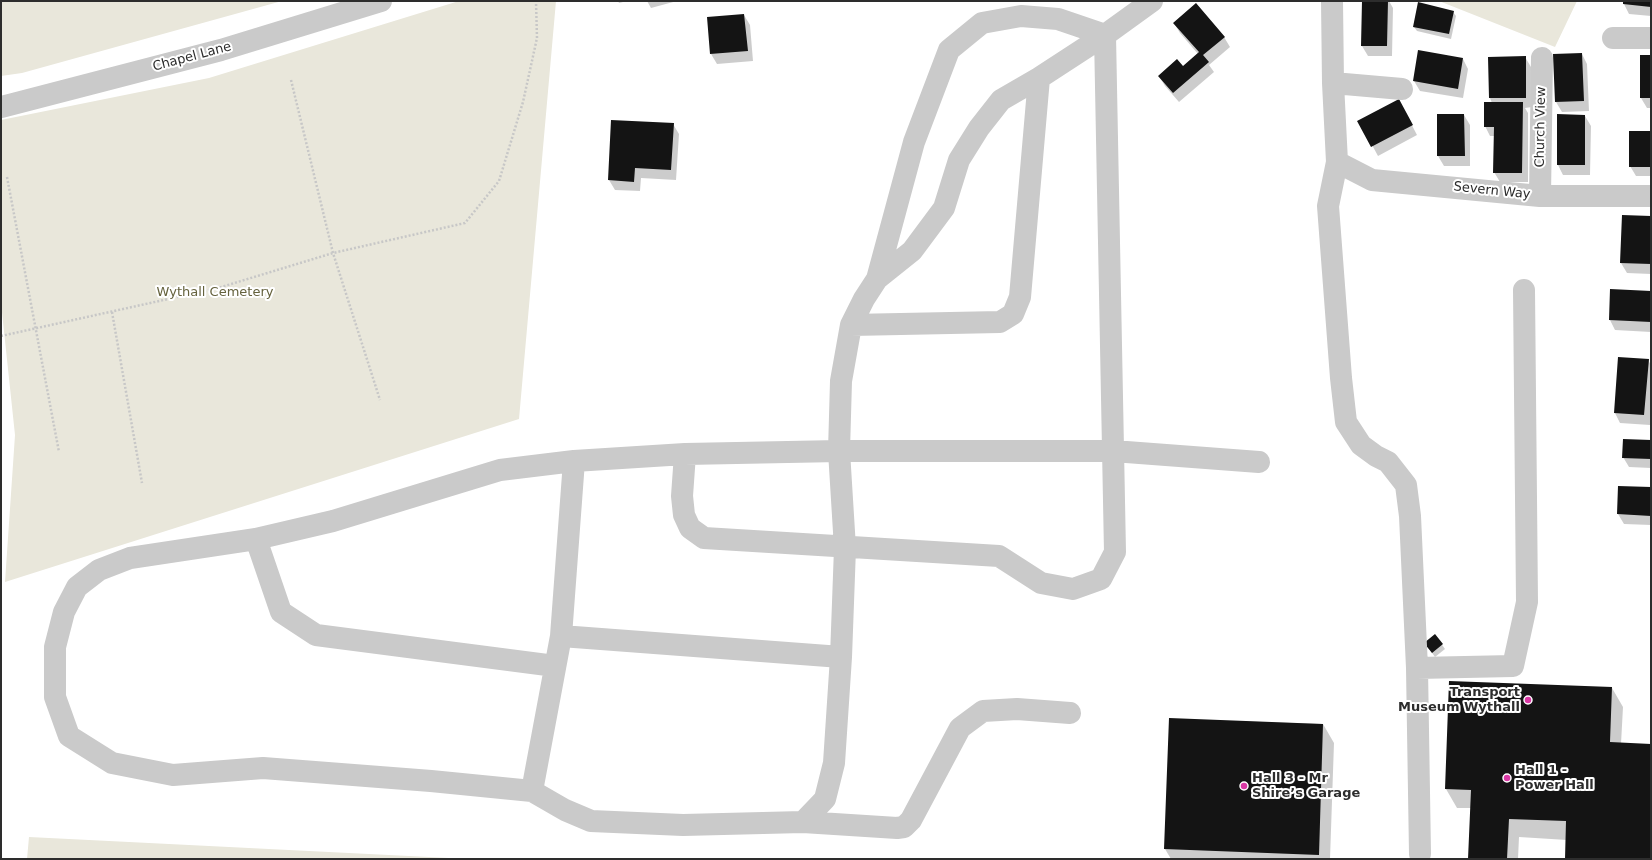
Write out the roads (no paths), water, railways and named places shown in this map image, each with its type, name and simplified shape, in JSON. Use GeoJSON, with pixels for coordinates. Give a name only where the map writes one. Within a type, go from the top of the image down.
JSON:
{"type":"FeatureCollection","features":[{"type":"Feature","properties":{"kind":"street","name":"Chapel Lane"},"geometry":{"type":"LineString","coordinates":[[1,107],[221,50],[381,1]]}},
{"type":"Feature","properties":{"kind":"street"},"geometry":{"type":"LineString","coordinates":[[877,279],[912,251],[944,208],[959,160],[979,128],[1001,100],[1039,78],[1105,35],[1152,1]]}},
{"type":"Feature","properties":{"kind":"street"},"geometry":{"type":"LineString","coordinates":[[1332,1],[1333,83],[1337,162],[1328,206],[1341,378],[1346,422],[1361,445],[1376,456],[1388,462],[1406,485],[1410,516],[1417,668],[1420,854]]}},
{"type":"Feature","properties":{"kind":"street"},"geometry":{"type":"LineString","coordinates":[[803,822],[825,799],[834,763],[841,657],[845,548],[839,451],[841,382],[852,325],[864,299],[877,279],[914,142],[949,50],[982,23],[1021,16],[1058,19],[1105,35]]}},
{"type":"Feature","properties":{"kind":"street"},"geometry":{"type":"LineString","coordinates":[[686,454],[682,496],[684,515],[690,528],[704,538],[845,548],[999,556],[1041,583],[1073,589],[1101,579],[1115,552],[1105,35]]}},
{"type":"Feature","properties":{"kind":"street"},"geometry":{"type":"LineString","coordinates":[[1613,38],[1651,38]]}},
{"type":"Feature","properties":{"kind":"street","name":"Church View"},"geometry":{"type":"LineString","coordinates":[[1540,196],[1542,58]]}},
{"type":"Feature","properties":{"kind":"street"},"geometry":{"type":"LineString","coordinates":[[852,325],[1000,322],[1013,314],[1020,297],[1039,78]]}},
{"type":"Feature","properties":{"kind":"street"},"geometry":{"type":"LineString","coordinates":[[1333,83],[1402,89]]}},
{"type":"Feature","properties":{"kind":"street","name":"Severn Way"},"geometry":{"type":"LineString","coordinates":[[1337,162],[1372,180],[1540,196],[1651,196]]}},
{"type":"Feature","properties":{"kind":"street"},"geometry":{"type":"LineString","coordinates":[[1417,668],[1513,666],[1527,602],[1524,290]]}},
{"type":"Feature","properties":{"kind":"street"},"geometry":{"type":"LineString","coordinates":[[1070,713],[1017,709],[983,711],[960,728],[911,820],[904,827],[897,828],[803,822],[683,825],[591,821],[565,810],[532,791],[431,781],[263,768],[173,775],[112,763],[69,736],[55,697],[55,647],[64,612],[77,587],[99,570],[130,558],[256,539],[333,521],[500,470],[574,461],[686,454],[839,451],[1113,451],[1259,462]]}},
{"type":"Feature","properties":{"kind":"street"},"geometry":{"type":"LineString","coordinates":[[532,791],[561,636],[574,461]]}},
{"type":"Feature","properties":{"kind":"street"},"geometry":{"type":"LineString","coordinates":[[256,539],[281,612],[316,635],[555,666]]}},
{"type":"Feature","properties":{"kind":"street"},"geometry":{"type":"LineString","coordinates":[[561,636],[841,657]]}},
{"type":"Feature","properties":{"kind":"place","name":"Transport Museum Wythall"},"geometry":{"type":"Point","coordinates":[1528,700]}},
{"type":"Feature","properties":{"kind":"place","name":"Hall 1 - Power Hall"},"geometry":{"type":"Point","coordinates":[1507,778]}},
{"type":"Feature","properties":{"kind":"place","name":"Hall 3 - Mr Shire’s Garage"},"geometry":{"type":"Point","coordinates":[1244,786]}},
{"type":"Feature","properties":{"kind":"park label","name":"Wythall Cemetery"},"geometry":{"type":"Point","coordinates":[215,293]}}]}
